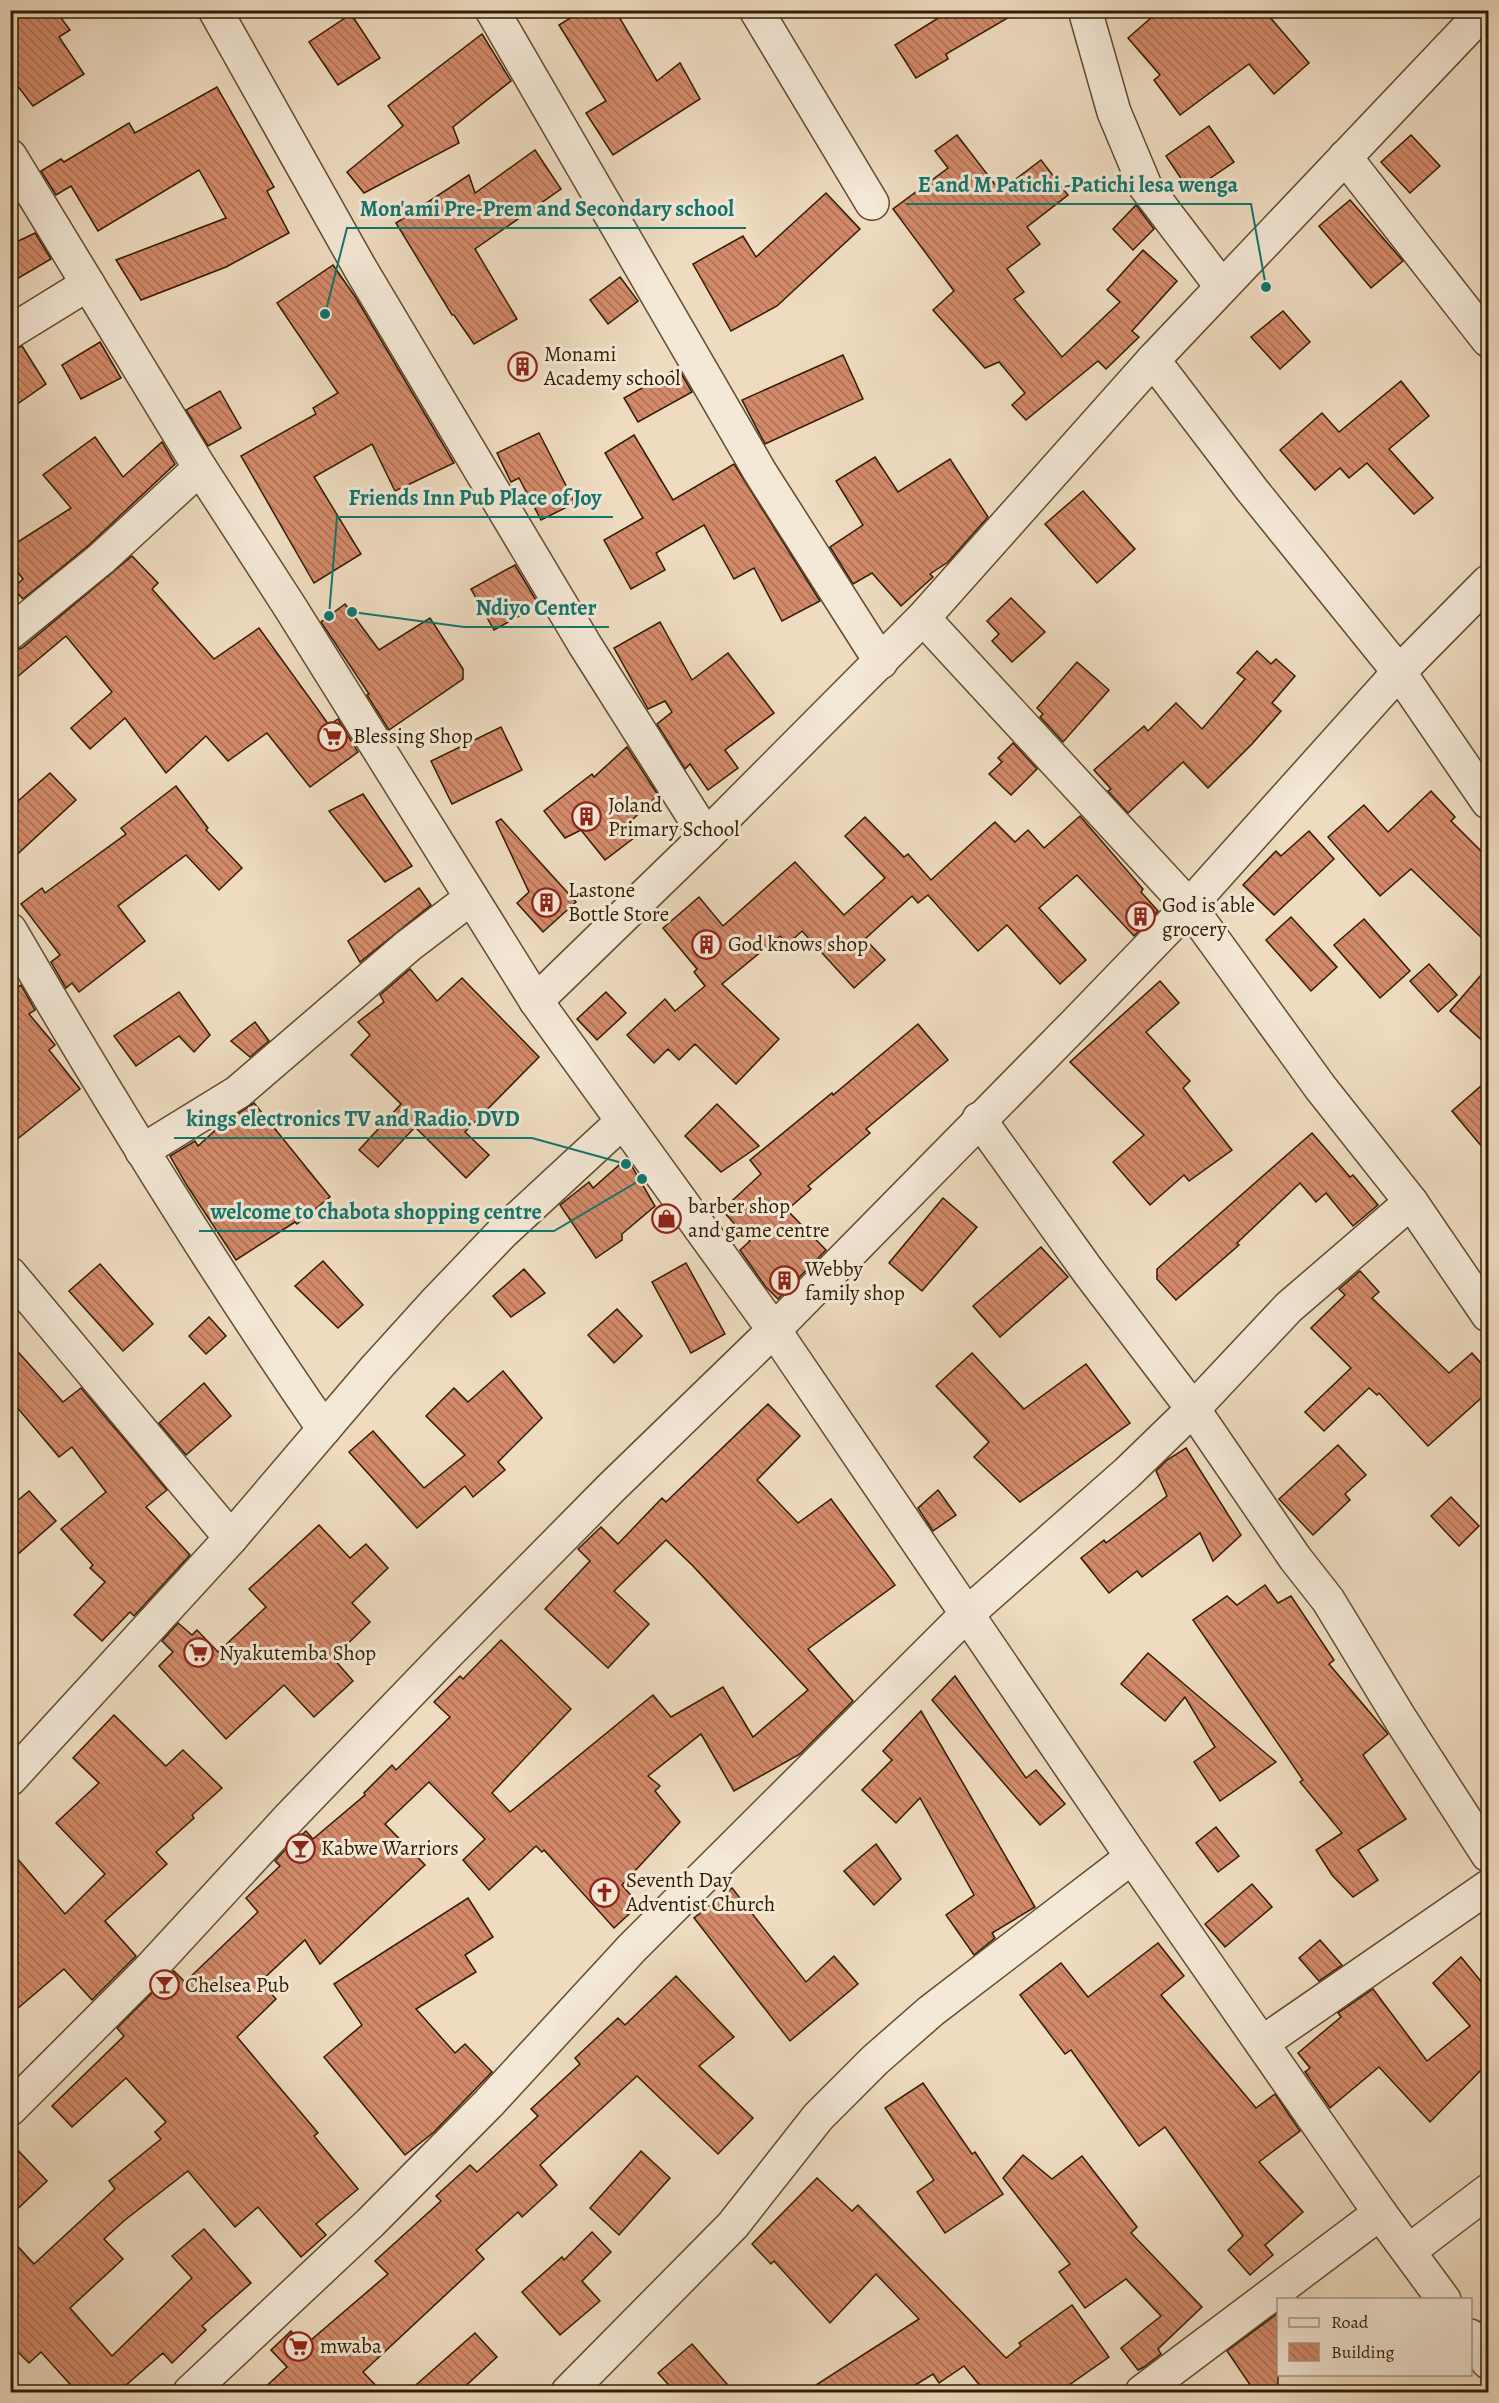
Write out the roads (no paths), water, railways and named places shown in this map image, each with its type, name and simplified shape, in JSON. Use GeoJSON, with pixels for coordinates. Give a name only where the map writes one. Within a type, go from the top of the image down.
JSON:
{"type":"FeatureCollection","features":[{"type":"Feature","properties":{"kind":"street"},"geometry":{"type":"LineString","coordinates":[[216,10],[360,268],[585,645],[706,836]]}},
{"type":"Feature","properties":{"kind":"street"},"geometry":{"type":"LineString","coordinates":[[492,10],[760,472],[880,662]]}},
{"type":"Feature","properties":{"kind":"street"},"geometry":{"type":"LineString","coordinates":[[756,10],[872,203]]}},
{"type":"Feature","properties":{"kind":"street"},"geometry":{"type":"LineString","coordinates":[[1085,10],[1114,112],[1145,186],[1222,287]]}},
{"type":"Feature","properties":{"kind":"street"},"geometry":{"type":"LineString","coordinates":[[536,1001],[706,836],[923,618],[1153,360],[1485,10]]}},
{"type":"Feature","properties":{"kind":"street"},"geometry":{"type":"LineString","coordinates":[[10,156],[200,468],[290,607],[536,1001],[774,1330],[1132,1857],[1380,2213],[1443,2298]]}},
{"type":"Feature","properties":{"kind":"street"},"geometry":{"type":"LineString","coordinates":[[1345,157],[1488,340]]}},
{"type":"Feature","properties":{"kind":"street"},"geometry":{"type":"LineString","coordinates":[[10,332],[88,284]]}},
{"type":"Feature","properties":{"kind":"street"},"geometry":{"type":"LineString","coordinates":[[1153,360],[1252,490],[1399,672],[1488,802]]}},
{"type":"Feature","properties":{"kind":"street"},"geometry":{"type":"LineString","coordinates":[[10,633],[101,559],[200,468]]}},
{"type":"Feature","properties":{"kind":"street"},"geometry":{"type":"LineString","coordinates":[[10,2109],[148,1971],[289,1818],[439,1663],[611,1488],[774,1330],[1189,906],[1399,672],[1488,582]]}},
{"type":"Feature","properties":{"kind":"street"},"geometry":{"type":"LineString","coordinates":[[923,618],[1189,906],[1320,1087],[1411,1202],[1488,1315]]}},
{"type":"Feature","properties":{"kind":"street"},"geometry":{"type":"LineString","coordinates":[[142,1151],[238,1092],[408,946],[471,898]]}},
{"type":"Feature","properties":{"kind":"street"},"geometry":{"type":"LineString","coordinates":[[10,930],[142,1151],[250,1321],[324,1429]]}},
{"type":"Feature","properties":{"kind":"street"},"geometry":{"type":"LineString","coordinates":[[979,1119],[1088,1271],[1193,1409],[1295,1558],[1328,1600],[1401,1720],[1488,1855]]}},
{"type":"Feature","properties":{"kind":"street"},"geometry":{"type":"LineString","coordinates":[[14,1769],[231,1538],[434,1304],[502,1233],[622,1122]]}},
{"type":"Feature","properties":{"kind":"street"},"geometry":{"type":"LineString","coordinates":[[190,2392],[370,2223],[489,2103],[632,1948],[967,1614],[1127,1473],[1193,1409],[1289,1306],[1411,1202]]}},
{"type":"Feature","properties":{"kind":"street"},"geometry":{"type":"LineString","coordinates":[[10,1275],[231,1538]]}},
{"type":"Feature","properties":{"kind":"street"},"geometry":{"type":"LineString","coordinates":[[568,2392],[733,2225],[818,2118],[874,2060],[931,2011],[1132,1857]]}},
{"type":"Feature","properties":{"kind":"street"},"geometry":{"type":"LineString","coordinates":[[1262,2043],[1488,1887]]}},
{"type":"Feature","properties":{"kind":"street"},"geometry":{"type":"LineString","coordinates":[[1409,2251],[1488,2191]]}},
{"type":"Feature","properties":{"kind":"street"},"geometry":{"type":"LineString","coordinates":[[1142,2392],[1380,2213]]}},
{"type":"Feature","properties":{"kind":"street"},"geometry":{"type":"LineString","coordinates":[[1472,2339],[1488,2362]]}},
{"type":"Feature","properties":{"kind":"place","name":"E and M Patichi -Patichi lesa wenga"},"geometry":{"type":"Point","coordinates":[1266,287]}},
{"type":"Feature","properties":{"kind":"place","name":"Mon'ami Pre-Prem and Secondary school"},"geometry":{"type":"Point","coordinates":[325,314]}},
{"type":"Feature","properties":{"kind":"place","name":"Monami Academy school"},"geometry":{"type":"Point","coordinates":[523,366]}},
{"type":"Feature","properties":{"kind":"place","name":"Ndiyo Center"},"geometry":{"type":"Point","coordinates":[352,612]}},
{"type":"Feature","properties":{"kind":"place","name":"Friends Inn Pub Place of Joy"},"geometry":{"type":"Point","coordinates":[329,616]}},
{"type":"Feature","properties":{"kind":"place","name":"Blessing Shop"},"geometry":{"type":"Point","coordinates":[332,736]}},
{"type":"Feature","properties":{"kind":"place","name":"Joland Primary School"},"geometry":{"type":"Point","coordinates":[587,817]}},
{"type":"Feature","properties":{"kind":"place","name":"Lastone Bottle Store"},"geometry":{"type":"Point","coordinates":[547,902]}},
{"type":"Feature","properties":{"kind":"place","name":"God is able grocery"},"geometry":{"type":"Point","coordinates":[1141,917]}},
{"type":"Feature","properties":{"kind":"place","name":"God knows shop"},"geometry":{"type":"Point","coordinates":[707,944]}},
{"type":"Feature","properties":{"kind":"place","name":"kings electronics TV and Radio. DVD"},"geometry":{"type":"Point","coordinates":[626,1164]}},
{"type":"Feature","properties":{"kind":"place","name":"welcome to chabota shopping centre"},"geometry":{"type":"Point","coordinates":[642,1179]}},
{"type":"Feature","properties":{"kind":"place","name":"barber shop and game centre"},"geometry":{"type":"Point","coordinates":[667,1218]}},
{"type":"Feature","properties":{"kind":"place","name":"Webby family shop"},"geometry":{"type":"Point","coordinates":[784,1281]}},
{"type":"Feature","properties":{"kind":"place","name":"Nyakutemba Shop"},"geometry":{"type":"Point","coordinates":[198,1653]}},
{"type":"Feature","properties":{"kind":"place","name":"Kabwe Warriors"},"geometry":{"type":"Point","coordinates":[300,1848]}},
{"type":"Feature","properties":{"kind":"place","name":"Seventh Day Adventist Church"},"geometry":{"type":"Point","coordinates":[605,1892]}},
{"type":"Feature","properties":{"kind":"place","name":"Chelsea Pub"},"geometry":{"type":"Point","coordinates":[164,1985]}},
{"type":"Feature","properties":{"kind":"place","name":"mwaba"},"geometry":{"type":"Point","coordinates":[299,2346]}}]}
